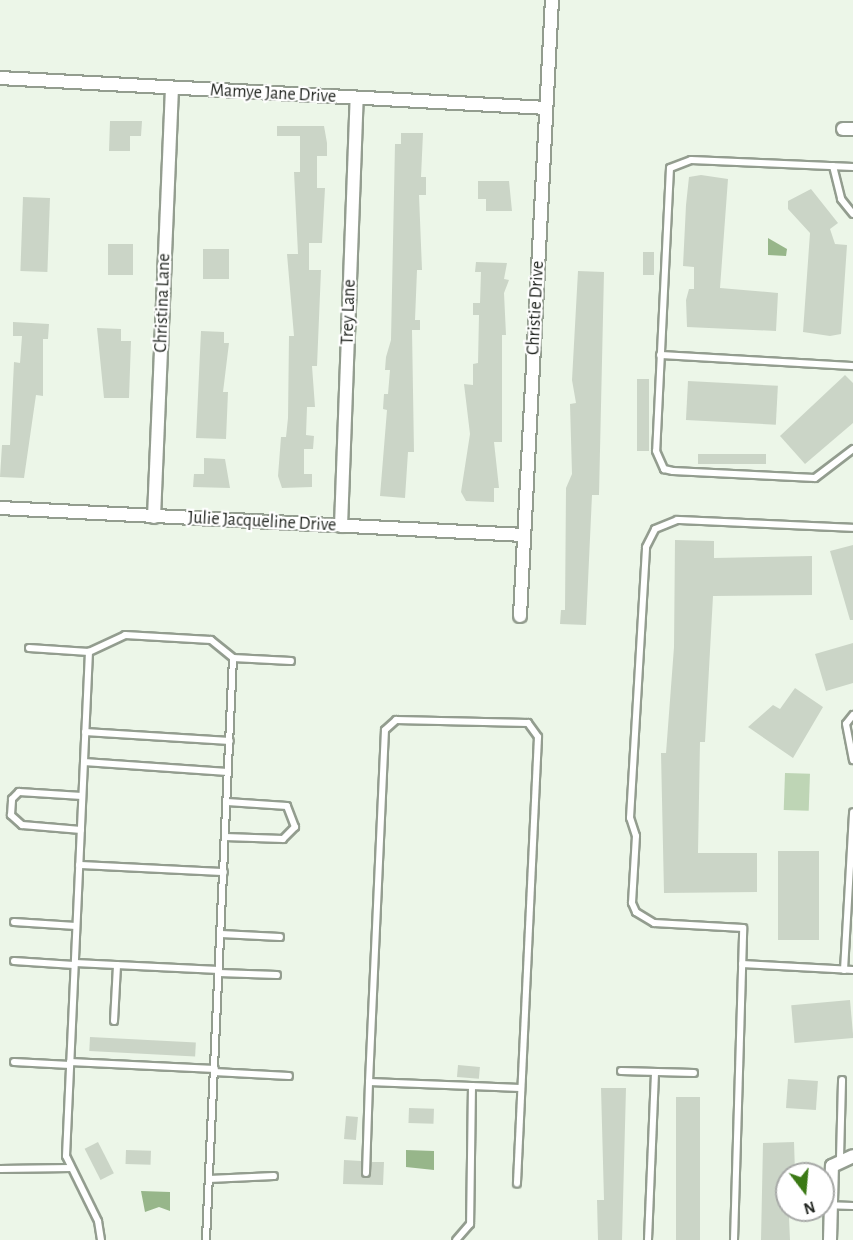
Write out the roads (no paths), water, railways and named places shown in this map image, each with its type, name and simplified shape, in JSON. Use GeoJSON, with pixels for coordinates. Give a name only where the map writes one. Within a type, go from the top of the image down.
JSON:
{"type":"FeatureCollection","features":[{"type":"Feature","properties":{"kind":"street","name":"Christie Drive"},"geometry":{"type":"LineString","coordinates":[[520,616],[552,0]]}},
{"type":"Feature","properties":{"kind":"street","name":"Mamye Jane Drive"},"geometry":{"type":"LineString","coordinates":[[0,78],[546,108]]}},
{"type":"Feature","properties":{"kind":"street","name":"Christina Lane"},"geometry":{"type":"LineString","coordinates":[[154,517],[172,88]]}},
{"type":"Feature","properties":{"kind":"street","name":"Trey Lane"},"geometry":{"type":"LineString","coordinates":[[341,526],[357,98]]}},
{"type":"Feature","properties":{"kind":"street","name":"Julie Jacqueline Drive"},"geometry":{"type":"LineString","coordinates":[[0,508],[524,536]]}},
{"type":"Feature","properties":{"kind":"street"},"geometry":{"type":"LineString","coordinates":[[835,1163],[840,1158],[853,1156]]}},
{"type":"Feature","properties":{"kind":"street"},"geometry":{"type":"LineString","coordinates":[[828,1222],[830,1240]]}},
{"type":"Feature","properties":{"kind":"lane"},"geometry":{"type":"LineString","coordinates":[[853,168],[691,160],[670,168],[656,451],[664,469],[815,478],[853,449]]}},
{"type":"Feature","properties":{"kind":"lane"},"geometry":{"type":"LineString","coordinates":[[833,166],[841,199],[853,214]]}},
{"type":"Feature","properties":{"kind":"lane"},"geometry":{"type":"LineString","coordinates":[[660,354],[853,366]]}},
{"type":"Feature","properties":{"kind":"lane"},"geometry":{"type":"LineString","coordinates":[[734,1240],[742,928],[654,923],[636,912],[632,903],[636,836],[630,818],[646,547],[655,529],[677,520],[853,528]]}},
{"type":"Feature","properties":{"kind":"lane"},"geometry":{"type":"LineString","coordinates":[[29,648],[89,652],[125,635],[211,640],[233,657],[291,661]]}},
{"type":"Feature","properties":{"kind":"lane"},"geometry":{"type":"LineString","coordinates":[[89,652],[66,1156],[98,1221],[101,1240]]}},
{"type":"Feature","properties":{"kind":"lane"},"geometry":{"type":"LineString","coordinates":[[206,1240],[233,657]]}},
{"type":"Feature","properties":{"kind":"lane"},"geometry":{"type":"LineString","coordinates":[[853,715],[846,724],[853,759]]}},
{"type":"Feature","properties":{"kind":"lane"},"geometry":{"type":"LineString","coordinates":[[366,1173],[385,730],[396,720],[528,723],[538,736],[517,1184]]}},
{"type":"Feature","properties":{"kind":"lane"},"geometry":{"type":"LineString","coordinates":[[85,732],[230,741]]}},
{"type":"Feature","properties":{"kind":"lane"},"geometry":{"type":"LineString","coordinates":[[84,762],[228,772]]}},
{"type":"Feature","properties":{"kind":"lane"},"geometry":{"type":"LineString","coordinates":[[81,830],[22,825],[11,815],[12,799],[19,792],[82,796]]}},
{"type":"Feature","properties":{"kind":"lane"},"geometry":{"type":"LineString","coordinates":[[225,837],[283,839],[295,826],[287,806],[227,802]]}},
{"type":"Feature","properties":{"kind":"lane"},"geometry":{"type":"LineString","coordinates":[[844,970],[853,812]]}},
{"type":"Feature","properties":{"kind":"lane"},"geometry":{"type":"LineString","coordinates":[[79,865],[224,872]]}},
{"type":"Feature","properties":{"kind":"lane"},"geometry":{"type":"LineString","coordinates":[[14,922],[76,926]]}},
{"type":"Feature","properties":{"kind":"lane"},"geometry":{"type":"LineString","coordinates":[[221,934],[280,937]]}},
{"type":"Feature","properties":{"kind":"lane"},"geometry":{"type":"LineString","coordinates":[[14,961],[277,975]]}},
{"type":"Feature","properties":{"kind":"lane"},"geometry":{"type":"LineString","coordinates":[[742,964],[853,970]]}},
{"type":"Feature","properties":{"kind":"lane"},"geometry":{"type":"LineString","coordinates":[[114,1021],[117,965]]}},
{"type":"Feature","properties":{"kind":"lane"},"geometry":{"type":"LineString","coordinates":[[14,1062],[214,1070],[289,1076]]}},
{"type":"Feature","properties":{"kind":"lane"},"geometry":{"type":"LineString","coordinates":[[621,1071],[694,1073]]}},
{"type":"Feature","properties":{"kind":"lane"},"geometry":{"type":"LineString","coordinates":[[648,1240],[655,1072]]}},
{"type":"Feature","properties":{"kind":"lane"},"geometry":{"type":"LineString","coordinates":[[840,1158],[842,1080]]}},
{"type":"Feature","properties":{"kind":"lane"},"geometry":{"type":"LineString","coordinates":[[369,1082],[520,1088]]}},
{"type":"Feature","properties":{"kind":"lane"},"geometry":{"type":"LineString","coordinates":[[456,1240],[470,1224],[472,1086]]}},
{"type":"Feature","properties":{"kind":"lane"},"geometry":{"type":"LineString","coordinates":[[0,1169],[71,1168]]}},
{"type":"Feature","properties":{"kind":"lane"},"geometry":{"type":"LineString","coordinates":[[209,1179],[274,1176]]}},
{"type":"Feature","properties":{"kind":"lane"},"geometry":{"type":"LineString","coordinates":[[835,1205],[853,1206]]}}]}
